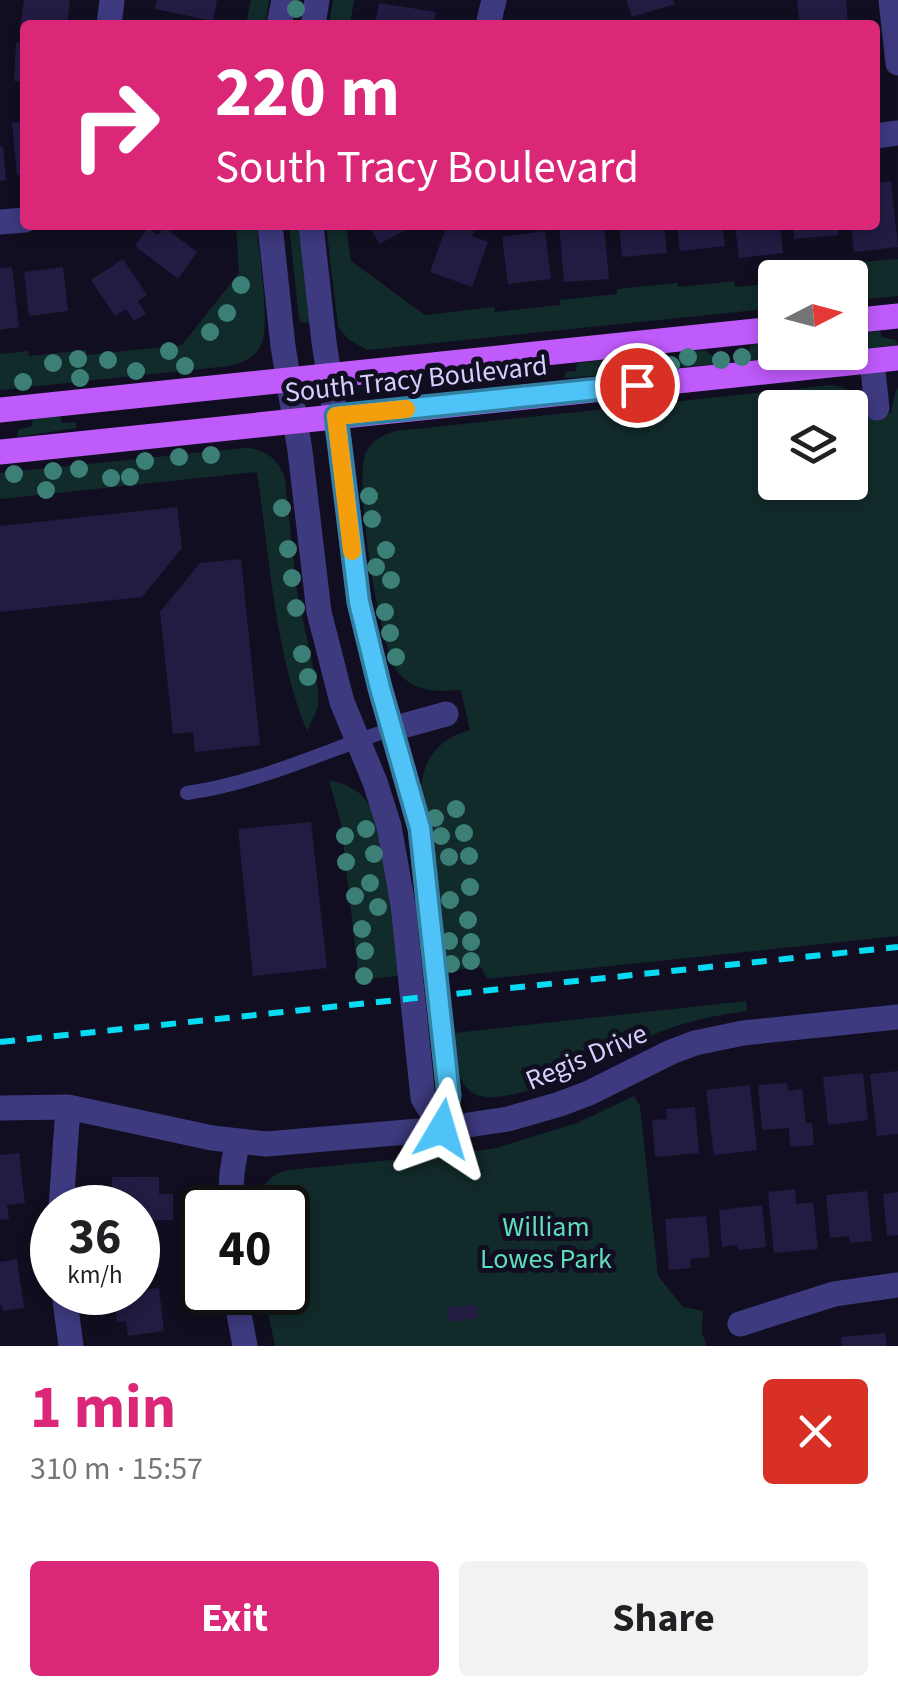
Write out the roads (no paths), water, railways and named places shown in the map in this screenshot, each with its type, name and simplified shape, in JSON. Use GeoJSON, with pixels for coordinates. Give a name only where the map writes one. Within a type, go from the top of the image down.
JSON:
{"type":"FeatureCollection","features":[{"type":"Feature","properties":{"kind":"main road"},"geometry":{"type":"LineString","coordinates":[[868,319],[898,316]]}},
{"type":"Feature","properties":{"kind":"main road","name":"South Tracy Boulevard"},"geometry":{"type":"LineString","coordinates":[[0,410],[758,331]]}},
{"type":"Feature","properties":{"kind":"main road","name":"South Tracy Boulevard"},"geometry":{"type":"LineString","coordinates":[[0,452],[898,358]]}},
{"type":"Feature","properties":{"kind":"street"},"geometry":{"type":"LineString","coordinates":[[891,0],[898,63]]}},
{"type":"Feature","properties":{"kind":"street"},"geometry":{"type":"LineString","coordinates":[[271,230],[319,612],[338,692],[389,826],[403,905],[423,1098],[442,1129]]}},
{"type":"Feature","properties":{"kind":"street"},"geometry":{"type":"LineString","coordinates":[[312,230],[359,602],[420,828],[428,883],[449,1096],[442,1129]]}},
{"type":"Feature","properties":{"kind":"street"},"geometry":{"type":"LineString","coordinates":[[872,361],[877,408]]}},
{"type":"Feature","properties":{"kind":"street"},"geometry":{"type":"LineString","coordinates":[[392,728],[446,714]]}},
{"type":"Feature","properties":{"kind":"street","name":"Regis Drive"},"geometry":{"type":"LineString","coordinates":[[0,1108],[68,1107],[237,1142],[292,1143],[442,1129],[508,1120],[546,1108],[589,1093],[696,1043],[898,1017]]}},
{"type":"Feature","properties":{"kind":"street"},"geometry":{"type":"LineString","coordinates":[[63,1185],[68,1107]]}},
{"type":"Feature","properties":{"kind":"street"},"geometry":{"type":"LineString","coordinates":[[231,1185],[237,1142]]}},
{"type":"Feature","properties":{"kind":"street"},"geometry":{"type":"LineString","coordinates":[[740,1324],[834,1294],[898,1285]]}},
{"type":"Feature","properties":{"kind":"street"},"geometry":{"type":"LineString","coordinates":[[67,1315],[70,1346]]}},
{"type":"Feature","properties":{"kind":"street"},"geometry":{"type":"LineString","coordinates":[[239,1315],[245,1346]]}},
{"type":"Feature","properties":{"kind":"lane"},"geometry":{"type":"LineString","coordinates":[[187,793],[257,778],[392,728]]}},
{"type":"Feature","properties":{"kind":"railway"},"geometry":{"type":"LineString","coordinates":[[0,1042],[898,947]]}},
{"type":"Feature","properties":{"kind":"park label","name":"William Lowes Park"},"geometry":{"type":"Point","coordinates":[546,1242]}}]}
